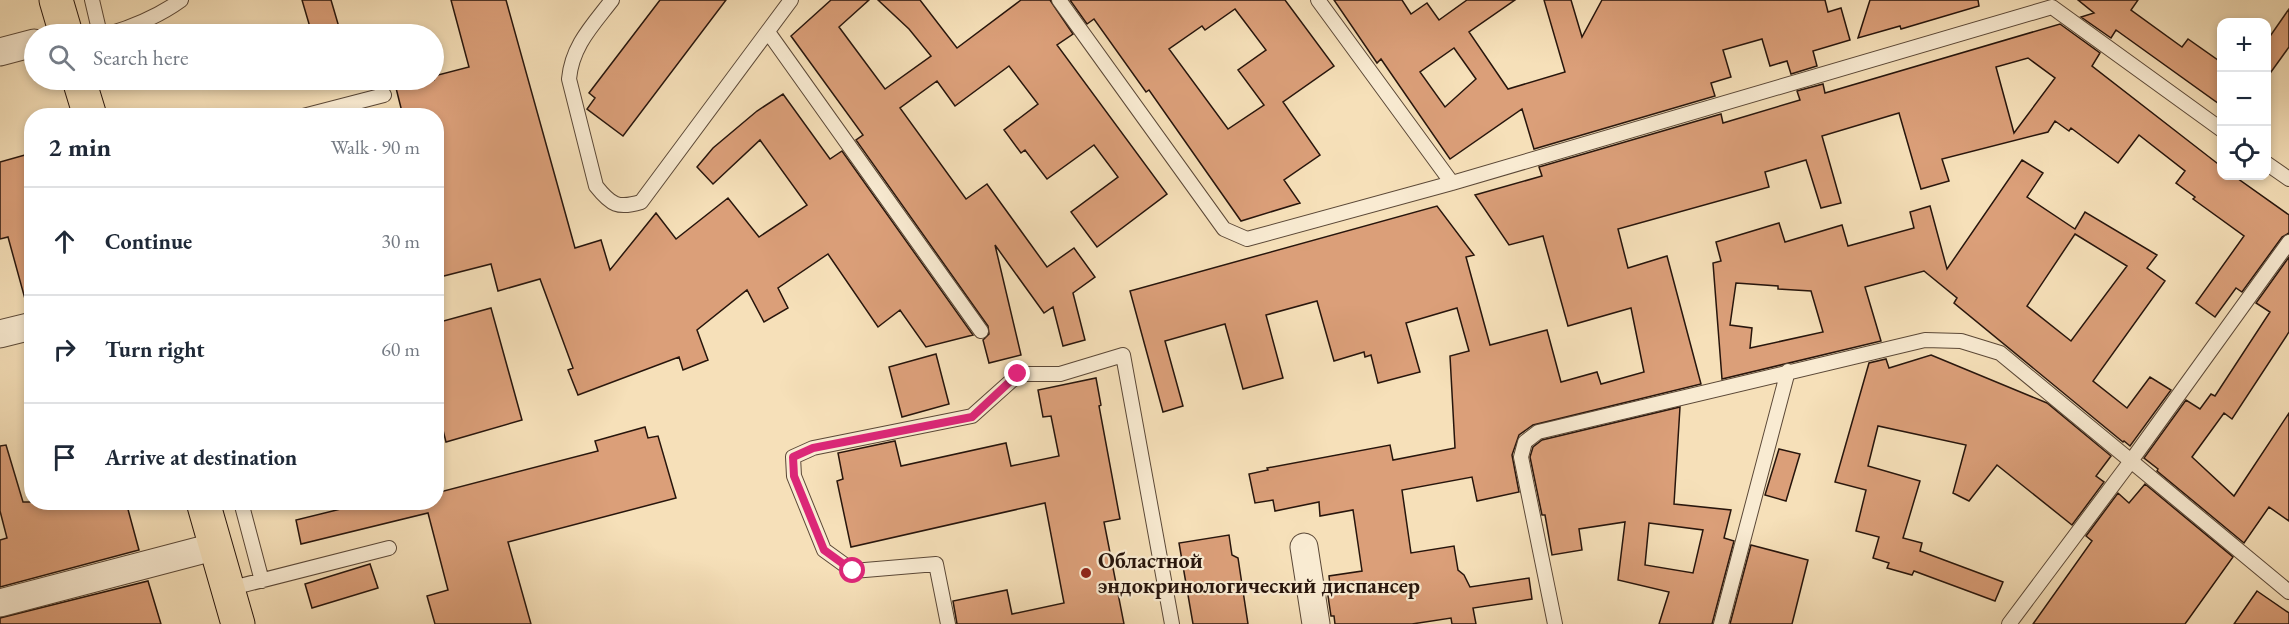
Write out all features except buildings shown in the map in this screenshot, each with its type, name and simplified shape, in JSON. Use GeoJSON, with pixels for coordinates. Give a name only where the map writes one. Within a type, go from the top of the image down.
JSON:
{"type":"FeatureCollection","features":[{"type":"Feature","properties":{"kind":"main road"},"geometry":{"type":"LineString","coordinates":[[56,0],[63,24]]}},
{"type":"Feature","properties":{"kind":"main road"},"geometry":{"type":"LineString","coordinates":[[82,90],[88,108]]}},
{"type":"Feature","properties":{"kind":"main road"},"geometry":{"type":"LineString","coordinates":[[207,510],[238,624]]}},
{"type":"Feature","properties":{"kind":"street"},"geometry":{"type":"LineString","coordinates":[[0,52],[24,46]]}},
{"type":"Feature","properties":{"kind":"street"},"geometry":{"type":"LineString","coordinates":[[0,334],[24,328]]}},
{"type":"Feature","properties":{"kind":"street"},"geometry":{"type":"LineString","coordinates":[[0,603],[217,546]]}},
{"type":"Feature","properties":{"kind":"street"},"geometry":{"type":"LineString","coordinates":[[1304,547],[1316,624]]}},
{"type":"Feature","properties":{"kind":"lane"},"geometry":{"type":"LineString","coordinates":[[92,0],[97,24]]}},
{"type":"Feature","properties":{"kind":"lane"},"geometry":{"type":"LineString","coordinates":[[139,24],[169,9],[181,0]]}},
{"type":"Feature","properties":{"kind":"lane"},"geometry":{"type":"LineString","coordinates":[[612,0],[576,49],[569,79],[596,186],[606,199],[615,205],[627,207],[641,202],[791,0]]}},
{"type":"Feature","properties":{"kind":"lane"},"geometry":{"type":"LineString","coordinates":[[1059,0],[1224,229],[1248,239],[1452,183],[2048,4],[2217,126]]}},
{"type":"Feature","properties":{"kind":"lane"},"geometry":{"type":"LineString","coordinates":[[1318,0],[1452,183]]}},
{"type":"Feature","properties":{"kind":"lane"},"geometry":{"type":"LineString","coordinates":[[768,32],[981,331]]}},
{"type":"Feature","properties":{"kind":"lane"},"geometry":{"type":"LineString","coordinates":[[335,108],[384,96]]}},
{"type":"Feature","properties":{"kind":"lane"},"geometry":{"type":"LineString","coordinates":[[2271,166],[2289,179]]}},
{"type":"Feature","properties":{"kind":"lane"},"geometry":{"type":"LineString","coordinates":[[2009,624],[2131,461],[2289,242]]}},
{"type":"Feature","properties":{"kind":"lane"},"geometry":{"type":"LineString","coordinates":[[1555,624],[1521,457],[1525,442],[1538,432],[1925,340],[1961,340],[2000,353],[2288,590]]}},
{"type":"Feature","properties":{"kind":"lane"},"geometry":{"type":"LineString","coordinates":[[948,624],[936,564],[853,571],[824,550],[794,476],[793,457],[813,448],[972,417],[1018,374],[1060,374],[1123,355],[1172,624]]}},
{"type":"Feature","properties":{"kind":"lane"},"geometry":{"type":"LineString","coordinates":[[1721,624],[1788,371]]}},
{"type":"Feature","properties":{"kind":"lane"},"geometry":{"type":"LineString","coordinates":[[243,510],[262,581]]}},
{"type":"Feature","properties":{"kind":"lane"},"geometry":{"type":"LineString","coordinates":[[228,589],[389,548]]}},
{"type":"Feature","properties":{"kind":"place","name":"Областной эндокринологический диспансер"},"geometry":{"type":"Point","coordinates":[1086,573]}},
{"type":"Feature","properties":{"kind":"route"},"geometry":{"type":"LineString","coordinates":[[853,571],[824,550],[794,476],[793,457],[813,448],[972,417],[1018,374]]}}]}
